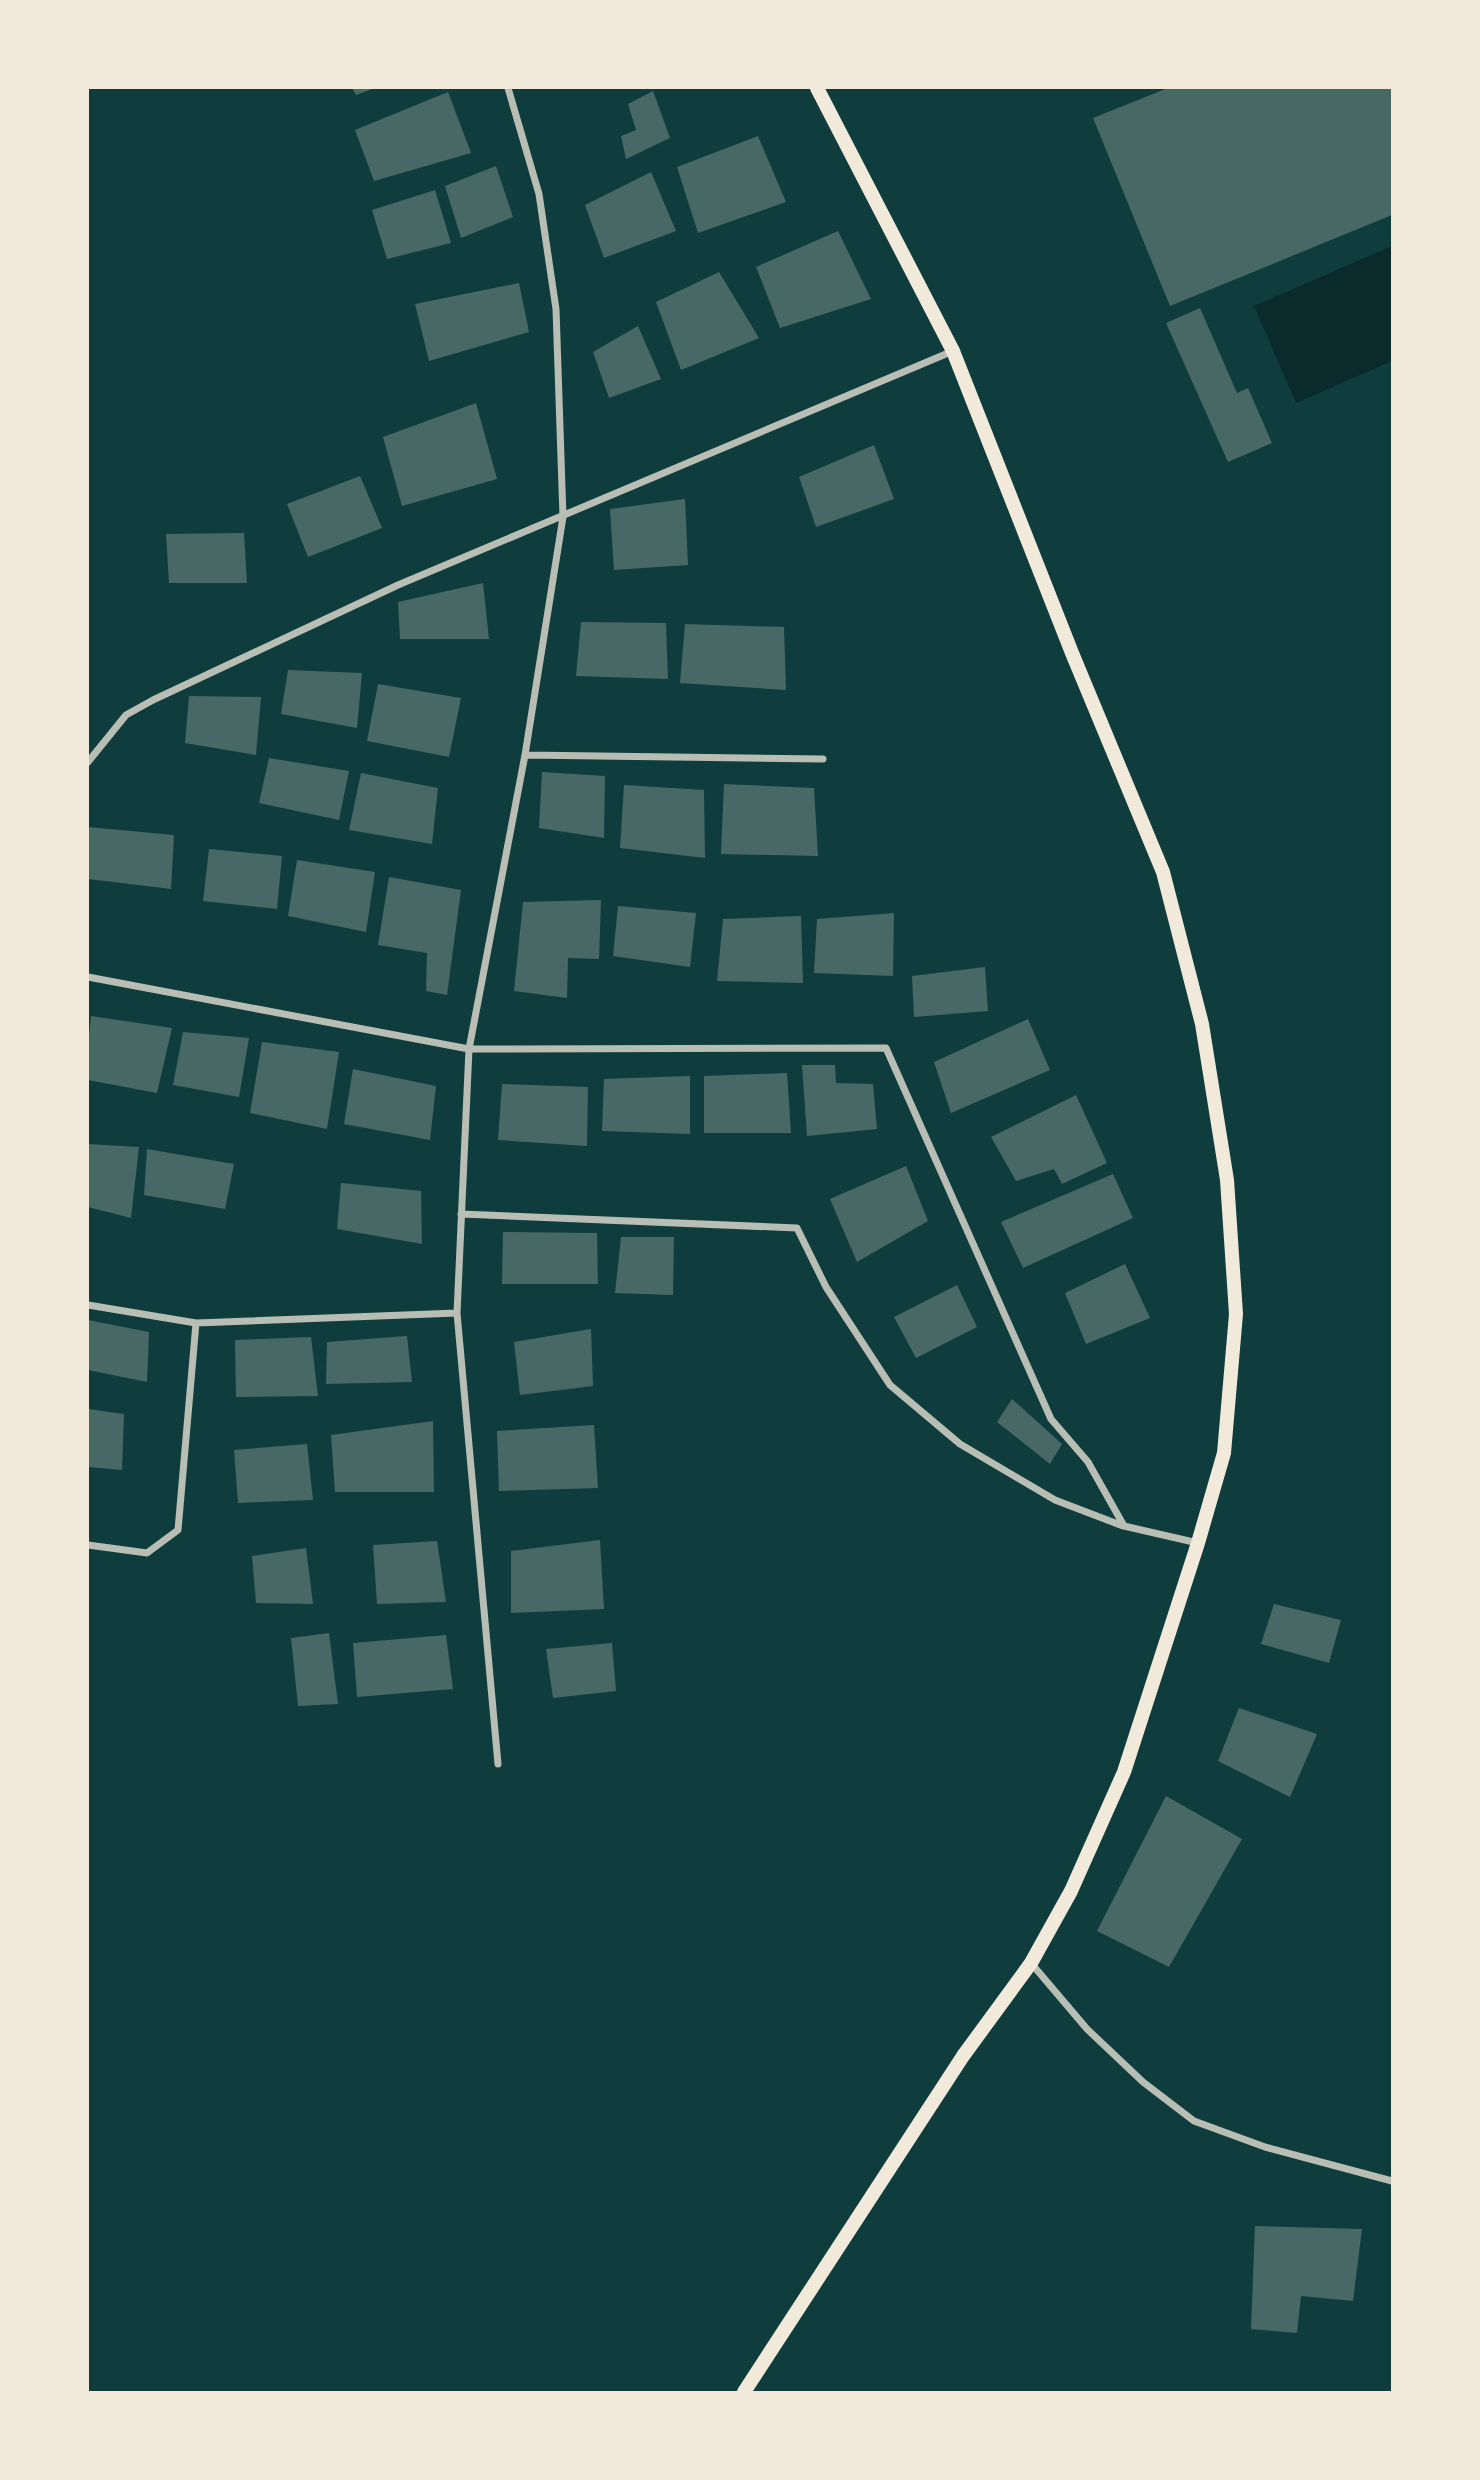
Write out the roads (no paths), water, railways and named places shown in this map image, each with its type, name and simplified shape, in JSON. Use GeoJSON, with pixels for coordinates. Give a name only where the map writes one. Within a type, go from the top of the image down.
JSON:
{"type":"FeatureCollection","features":[{"type":"Feature","properties":{"kind":"main road"},"geometry":{"type":"LineString","coordinates":[[744,2392],[962,2056],[1031,1963],[1071,1891],[1124,1772],[1198,1543],[1224,1453],[1236,1314],[1227,1180],[1202,1024],[1163,872],[1072,653],[953,351],[817,88]]}},
{"type":"Feature","properties":{"kind":"street"},"geometry":{"type":"LineString","coordinates":[[498,1764],[457,1313],[469,1049],[525,755],[564,517],[556,309],[540,194],[508,88]]}},
{"type":"Feature","properties":{"kind":"street"},"geometry":{"type":"LineString","coordinates":[[88,762],[126,715],[153,700],[398,585],[953,351]]}},
{"type":"Feature","properties":{"kind":"street"},"geometry":{"type":"LineString","coordinates":[[525,755],[823,759]]}},
{"type":"Feature","properties":{"kind":"street"},"geometry":{"type":"LineString","coordinates":[[88,977],[469,1049],[886,1048],[1051,1419],[1088,1462],[1124,1526]]}},
{"type":"Feature","properties":{"kind":"street"},"geometry":{"type":"LineString","coordinates":[[461,1214],[797,1228],[826,1287],[890,1385],[960,1444],[1055,1500],[1124,1526],[1198,1543]]}},
{"type":"Feature","properties":{"kind":"street"},"geometry":{"type":"LineString","coordinates":[[88,1305],[196,1323],[457,1313]]}},
{"type":"Feature","properties":{"kind":"street"},"geometry":{"type":"LineString","coordinates":[[88,1545],[147,1553],[178,1530],[196,1323]]}},
{"type":"Feature","properties":{"kind":"street"},"geometry":{"type":"LineString","coordinates":[[1031,1963],[1087,2029],[1143,2082],[1194,2121],[1265,2147],[1392,2181]]}},
{"type":"Feature","properties":{"kind":"water"},"geometry":{"type":"Polygon","coordinates":[[[1392,246],[1392,361],[1296,403],[1254,306],[1392,246]]]}}]}
